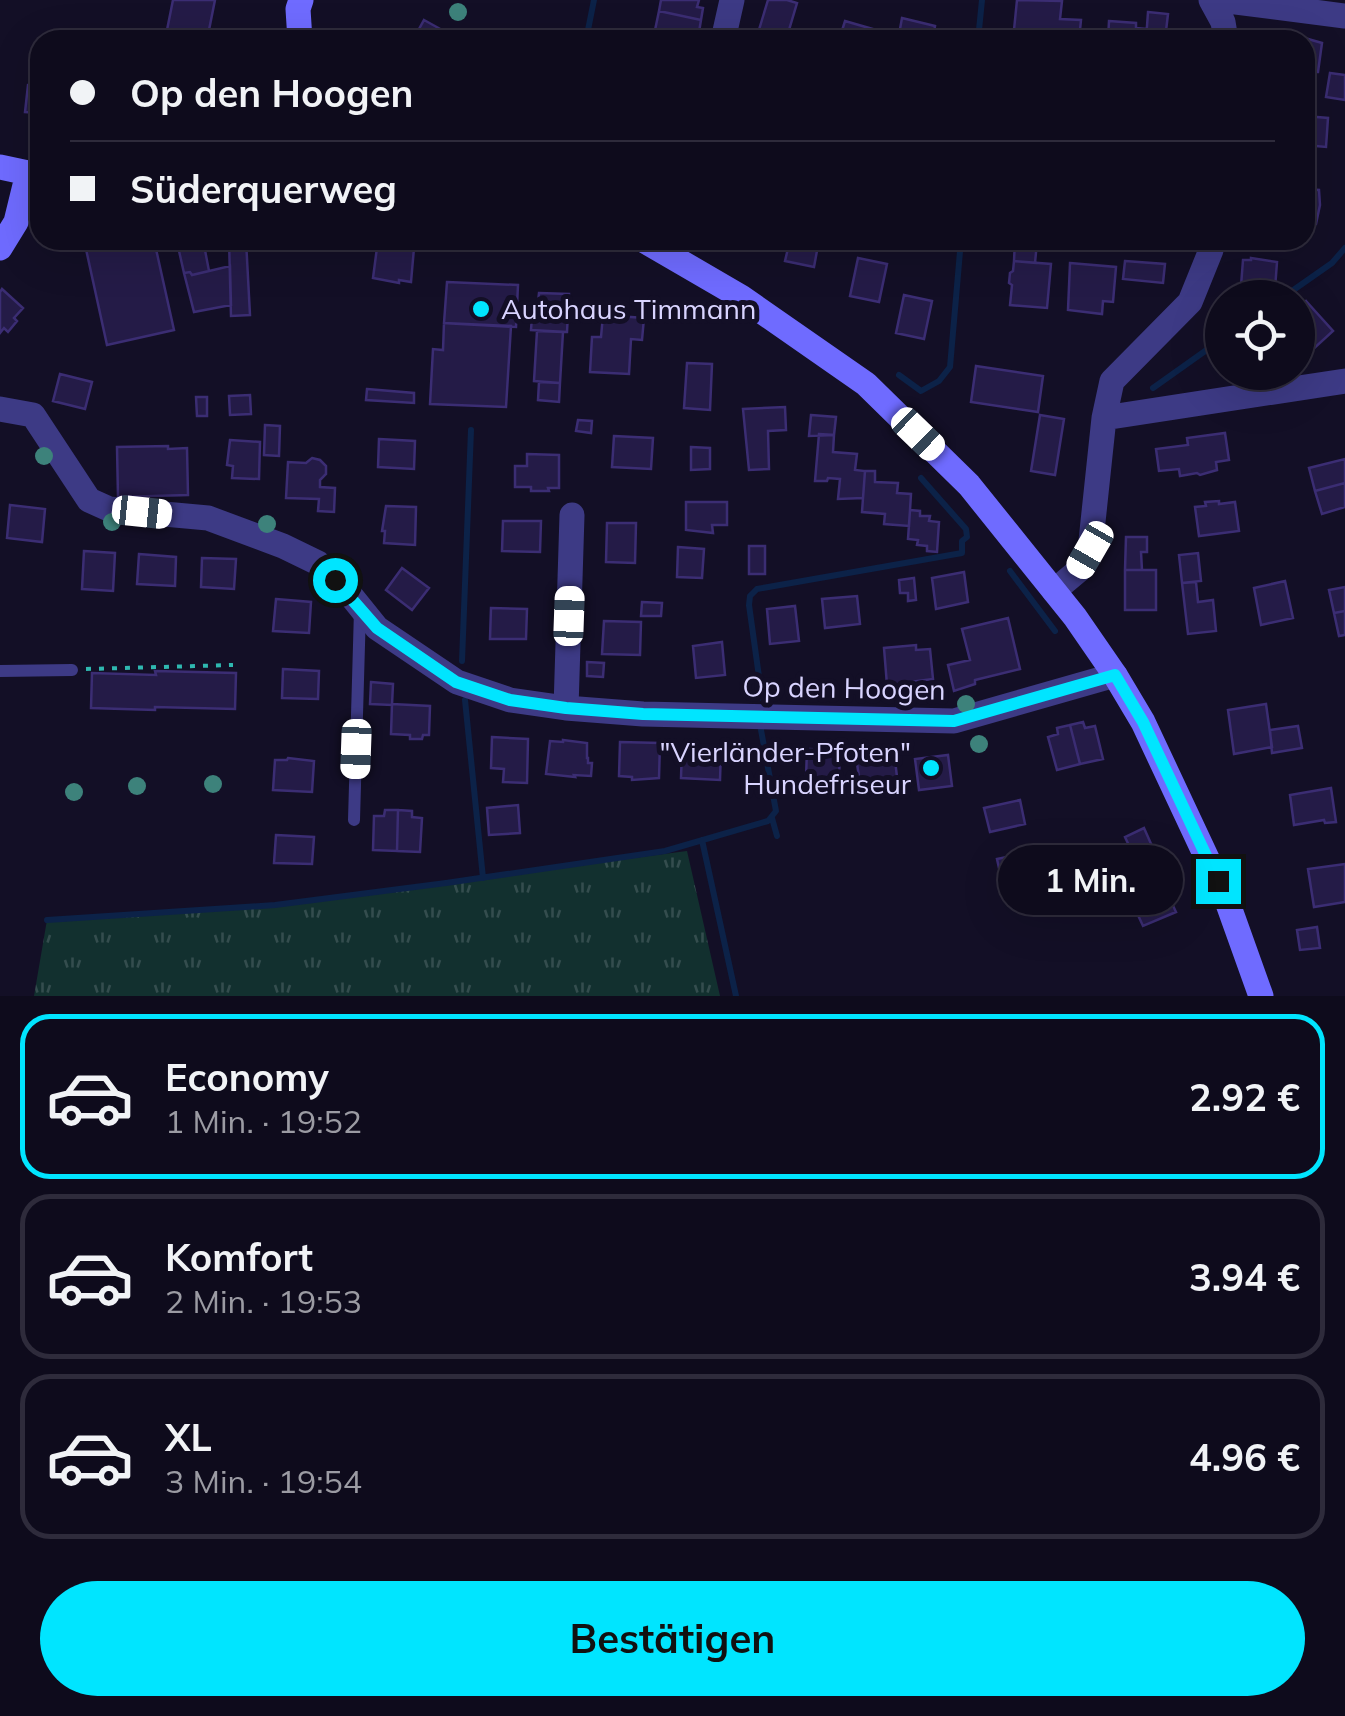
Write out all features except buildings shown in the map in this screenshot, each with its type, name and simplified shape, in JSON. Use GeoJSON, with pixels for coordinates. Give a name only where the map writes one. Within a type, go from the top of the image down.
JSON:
{"type":"FeatureCollection","features":[{"type":"Feature","properties":{"kind":"street"},"geometry":{"type":"LineString","coordinates":[[299,30],[301,0]]}},
{"type":"Feature","properties":{"kind":"street"},"geometry":{"type":"LineString","coordinates":[[725,30],[732,0]]}},
{"type":"Feature","properties":{"kind":"street"},"geometry":{"type":"LineString","coordinates":[[1212,0],[1225,30]]}},
{"type":"Feature","properties":{"kind":"street"},"geometry":{"type":"LineString","coordinates":[[1220,0],[1345,16]]}},
{"type":"Feature","properties":{"kind":"street"},"geometry":{"type":"LineString","coordinates":[[0,167],[30,171]]}},
{"type":"Feature","properties":{"kind":"street"},"geometry":{"type":"LineString","coordinates":[[0,248],[16,222],[30,183]]}},
{"type":"Feature","properties":{"kind":"street"},"geometry":{"type":"LineString","coordinates":[[678,250],[866,384],[969,485],[1054,591],[1115,675],[1143,722],[1218,881],[1261,996]]}},
{"type":"Feature","properties":{"kind":"street"},"geometry":{"type":"LineString","coordinates":[[1054,591],[1079,570],[1090,550],[1104,418],[1112,381],[1190,302],[1211,250]]}},
{"type":"Feature","properties":{"kind":"street"},"geometry":{"type":"LineString","coordinates":[[1104,418],[1345,381]]}},
{"type":"Feature","properties":{"kind":"street","name":"Op den Hoogen"},"geometry":{"type":"LineString","coordinates":[[0,409],[34,415],[89,500],[109,509],[208,518],[283,546],[318,563],[377,628],[456,682],[510,700],[643,714],[954,721],[1115,675]]}},
{"type":"Feature","properties":{"kind":"street"},"geometry":{"type":"LineString","coordinates":[[566,708],[572,516]]}},
{"type":"Feature","properties":{"kind":"lane"},"geometry":{"type":"LineString","coordinates":[[354,820],[360,607]]}},
{"type":"Feature","properties":{"kind":"lane"},"geometry":{"type":"LineString","coordinates":[[0,671],[72,670]]}},
{"type":"Feature","properties":{"kind":"path"},"geometry":{"type":"LineString","coordinates":[[72,670],[232,665]]}},
{"type":"Feature","properties":{"kind":"green space"},"geometry":{"type":"Polygon","coordinates":[[[687,851],[720,996],[34,996],[47,920],[275,905],[687,851]]]}},
{"type":"Feature","properties":{"kind":"waterway"},"geometry":{"type":"LineString","coordinates":[[588,30],[594,0]]}},
{"type":"Feature","properties":{"kind":"waterway"},"geometry":{"type":"LineString","coordinates":[[979,30],[982,0]]}},
{"type":"Feature","properties":{"kind":"waterway"},"geometry":{"type":"LineString","coordinates":[[1308,280],[1345,248]]}},
{"type":"Feature","properties":{"kind":"waterway"},"geometry":{"type":"LineString","coordinates":[[899,375],[921,391],[939,381],[950,367],[960,250]]}},
{"type":"Feature","properties":{"kind":"waterway"},"geometry":{"type":"LineString","coordinates":[[1153,388],[1205,351]]}},
{"type":"Feature","properties":{"kind":"waterway"},"geometry":{"type":"LineString","coordinates":[[462,661],[471,430]]}},
{"type":"Feature","properties":{"kind":"waterway"},"geometry":{"type":"LineString","coordinates":[[762,698],[749,605],[750,596],[757,589],[962,553],[966,529],[921,478]]}},
{"type":"Feature","properties":{"kind":"waterway"},"geometry":{"type":"LineString","coordinates":[[1010,571],[1055,631]]}},
{"type":"Feature","properties":{"kind":"waterway"},"geometry":{"type":"LineString","coordinates":[[465,700],[483,878]]}},
{"type":"Feature","properties":{"kind":"waterway"},"geometry":{"type":"LineString","coordinates":[[47,920],[275,905],[665,851],[768,821],[776,811],[761,730]]}},
{"type":"Feature","properties":{"kind":"waterway"},"geometry":{"type":"LineString","coordinates":[[772,818],[777,836]]}},
{"type":"Feature","properties":{"kind":"waterway"},"geometry":{"type":"LineString","coordinates":[[702,840],[736,996]]}},
{"type":"Feature","properties":{"kind":"place","name":"Autohaus Timmann"},"geometry":{"type":"Point","coordinates":[481,309]}},
{"type":"Feature","properties":{"kind":"place","name":"\"Vierländer-Pfoten\" Hundefriseur"},"geometry":{"type":"Point","coordinates":[931,768]}},
{"type":"Feature","properties":{"kind":"route"},"geometry":{"type":"LineString","coordinates":[[335,580],[377,628],[456,682],[510,700],[566,708],[643,714],[954,721],[1115,675],[1143,722],[1218,881]]}}]}
